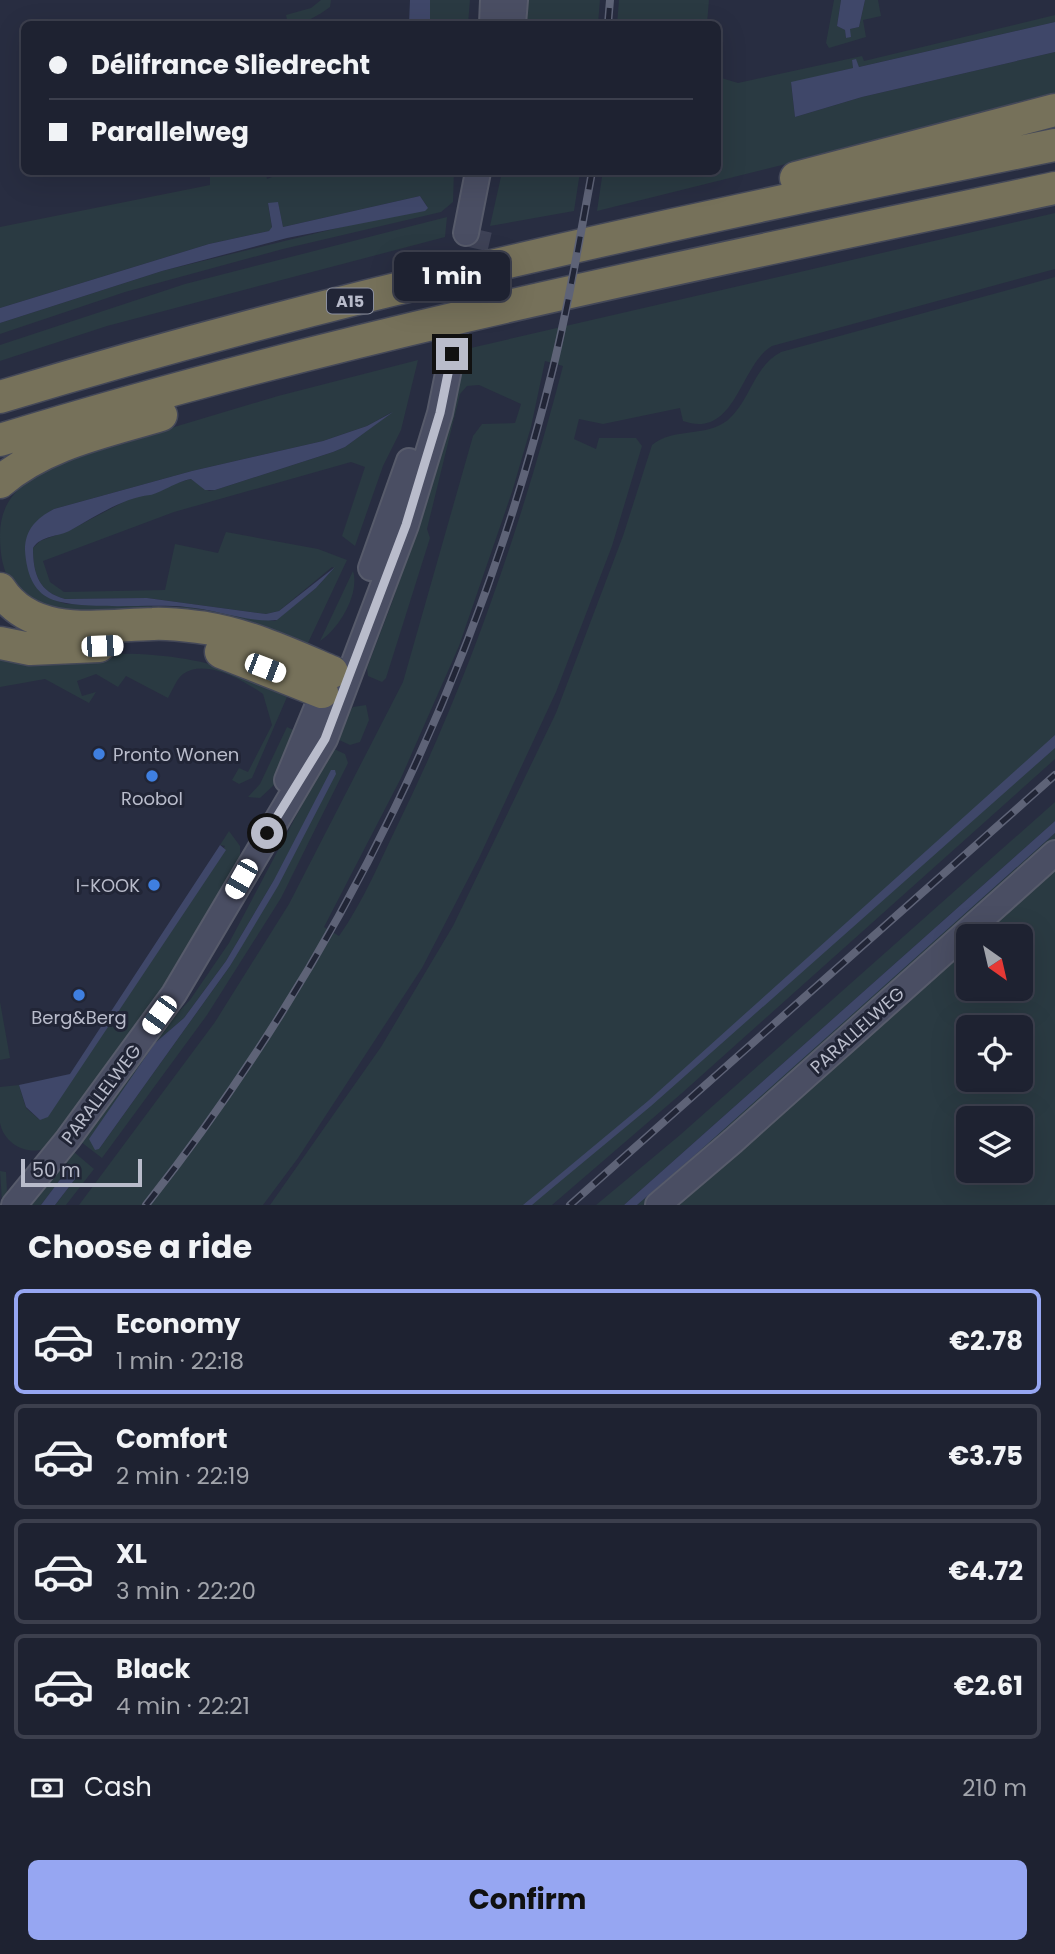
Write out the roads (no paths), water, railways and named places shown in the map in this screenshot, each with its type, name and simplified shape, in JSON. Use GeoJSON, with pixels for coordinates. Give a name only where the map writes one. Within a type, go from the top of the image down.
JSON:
{"type":"FeatureCollection","features":[{"type":"Feature","properties":{"kind":"highway","name":"A15"},"geometry":{"type":"LineString","coordinates":[[704,219],[777,183],[1055,110]]}},
{"type":"Feature","properties":{"kind":"highway","name":"A15"},"geometry":{"type":"LineString","coordinates":[[0,397],[277,318],[704,219],[1055,145]]}},
{"type":"Feature","properties":{"kind":"highway","name":"A15"},"geometry":{"type":"LineString","coordinates":[[0,440],[140,398],[300,357],[1055,188]]}},
{"type":"Feature","properties":{"kind":"highway","name":"A15"},"geometry":{"type":"LineString","coordinates":[[0,482],[21,465],[58,446],[313,369],[499,323],[581,292]]}},
{"type":"Feature","properties":{"kind":"highway"},"geometry":{"type":"LineString","coordinates":[[0,589],[29,616],[65,627],[157,623],[208,629],[272,647],[332,685]]}},
{"type":"Feature","properties":{"kind":"highway"},"geometry":{"type":"LineString","coordinates":[[0,643],[30,649],[149,645],[220,651],[332,685]]}},
{"type":"Feature","properties":{"kind":"main road"},"geometry":{"type":"LineString","coordinates":[[492,21],[494,0]]}},
{"type":"Feature","properties":{"kind":"main road"},"geometry":{"type":"LineString","coordinates":[[513,21],[515,0]]}},
{"type":"Feature","properties":{"kind":"main road"},"geometry":{"type":"LineString","coordinates":[[478,175],[473,232],[491,175]]}},
{"type":"Feature","properties":{"kind":"main road","name":"PARALLELWEG"},"geometry":{"type":"LineString","coordinates":[[14,1205],[68,1139],[174,995],[267,833],[332,685],[446,355]]}},
{"type":"Feature","properties":{"kind":"main road","name":"PARALLELWEG"},"geometry":{"type":"LineString","coordinates":[[658,1205],[1055,853]]}},
{"type":"Feature","properties":{"kind":"water"},"geometry":{"type":"Polygon","coordinates":[[[410,0],[430,0],[430,21],[409,21],[410,0]]]}},
{"type":"Feature","properties":{"kind":"water"},"geometry":{"type":"Polygon","coordinates":[[[841,0],[865,0],[859,27],[850,29],[851,37],[846,38],[845,30],[837,26],[841,0]]]}},
{"type":"Feature","properties":{"kind":"water"},"geometry":{"type":"Polygon","coordinates":[[[1055,22],[1055,52],[862,97],[795,117],[791,82],[853,68],[852,60],[856,59],[859,67],[1055,22]]]}},
{"type":"Feature","properties":{"kind":"water"},"geometry":{"type":"Polygon","coordinates":[[[420,196],[428,208],[425,211],[287,238],[162,271],[0,323],[0,308],[209,244],[269,231],[272,227],[268,203],[278,202],[283,227],[420,196]]]}},
{"type":"Feature","properties":{"kind":"water"},"geometry":{"type":"Polygon","coordinates":[[[393,412],[345,447],[333,452],[215,490],[205,490],[191,479],[186,480],[154,494],[120,504],[66,532],[41,541],[33,548],[34,566],[39,581],[49,592],[65,599],[147,598],[266,614],[279,611],[335,567],[316,588],[277,620],[255,620],[186,607],[93,606],[59,602],[42,593],[30,577],[25,550],[27,536],[37,520],[54,509],[192,471],[323,441],[367,426],[393,412]]]}},
{"type":"Feature","properties":{"kind":"water"},"geometry":{"type":"Polygon","coordinates":[[[1055,735],[1055,748],[651,1106],[532,1205],[523,1205],[648,1101],[1055,735]]]}},
{"type":"Feature","properties":{"kind":"water"},"geometry":{"type":"Polygon","coordinates":[[[331,770],[335,770],[336,774],[278,886],[230,966],[99,1149],[95,1150],[89,1139],[155,1043],[184,1018],[226,961],[274,880],[331,770]]]}},
{"type":"Feature","properties":{"kind":"water"},"geometry":{"type":"Polygon","coordinates":[[[1055,821],[1055,833],[695,1155],[637,1205],[624,1205],[1055,821]]]}},
{"type":"Feature","properties":{"kind":"water"},"geometry":{"type":"Polygon","coordinates":[[[220,845],[226,850],[48,1117],[40,1120],[26,1107],[19,1085],[70,1074],[220,845]]]}},
{"type":"Feature","properties":{"kind":"water"},"geometry":{"type":"Polygon","coordinates":[[[71,1165],[80,1167],[79,1174],[55,1205],[41,1205],[71,1165]]]}},
{"type":"Feature","properties":{"kind":"tunnel"},"geometry":{"type":"LineString","coordinates":[[452,354],[480,230]]}},
{"type":"Feature","properties":{"kind":"railway"},"geometry":{"type":"LineString","coordinates":[[608,21],[610,0]]}},
{"type":"Feature","properties":{"kind":"railway"},"geometry":{"type":"LineString","coordinates":[[146,1205],[216,1111],[281,1013],[341,912],[394,809],[443,702],[485,593],[522,481],[559,344],[591,175]]}},
{"type":"Feature","properties":{"kind":"railway"},"geometry":{"type":"LineString","coordinates":[[570,1205],[1055,775]]}},
{"type":"Feature","properties":{"kind":"place","name":"Pronto Wonen"},"geometry":{"type":"Point","coordinates":[99,754]}},
{"type":"Feature","properties":{"kind":"place","name":"Roobol"},"geometry":{"type":"Point","coordinates":[152,776]}},
{"type":"Feature","properties":{"kind":"place","name":"I-KOOK"},"geometry":{"type":"Point","coordinates":[154,885]}},
{"type":"Feature","properties":{"kind":"place","name":"Berg&Berg"},"geometry":{"type":"Point","coordinates":[79,995]}}]}
